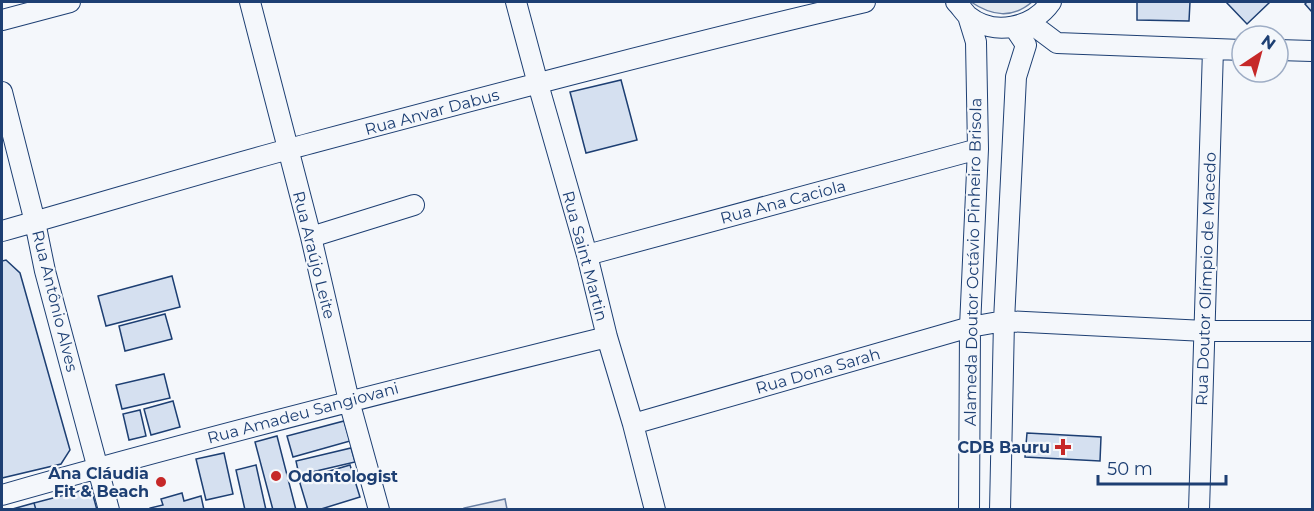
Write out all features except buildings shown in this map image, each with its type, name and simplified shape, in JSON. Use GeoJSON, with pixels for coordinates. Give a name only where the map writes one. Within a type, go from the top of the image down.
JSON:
{"type":"FeatureCollection","features":[{"type":"Feature","properties":{"kind":"street"},"geometry":{"type":"LineString","coordinates":[[2,20],[70,2]]}},
{"type":"Feature","properties":{"kind":"street","name":"Rua Araújo Leite"},"geometry":{"type":"LineString","coordinates":[[250,2],[379,510]]}},
{"type":"Feature","properties":{"kind":"street","name":"Rua Saint Martin"},"geometry":{"type":"LineString","coordinates":[[516,2],[537,84],[588,255],[607,338],[633,424],[655,510]]}},
{"type":"Feature","properties":{"kind":"street","name":"Rua Anvar Dabus"},"geometry":{"type":"LineString","coordinates":[[2,231],[288,150],[537,84],[791,10],[865,2]]}},
{"type":"Feature","properties":{"kind":"street"},"geometry":{"type":"LineString","coordinates":[[1022,24],[1045,10],[1051,2]]}},
{"type":"Feature","properties":{"kind":"street","name":"Alameda Doutor Octávio Pinheiro Brisola"},"geometry":{"type":"LineString","coordinates":[[962,9],[982,24],[998,28],[1022,24],[1026,45],[1016,77],[1004,321],[1000,510]]}},
{"type":"Feature","properties":{"kind":"street","name":"Alameda Doutor Octávio Pinheiro Brisola"},"geometry":{"type":"LineString","coordinates":[[962,9],[976,42],[978,149],[970,327],[969,510]]}},
{"type":"Feature","properties":{"kind":"street"},"geometry":{"type":"LineString","coordinates":[[1022,24],[1058,43],[1230,50]]}},
{"type":"Feature","properties":{"kind":"street","name":"Rua Doutor Olímpio de Macedo"},"geometry":{"type":"LineString","coordinates":[[1199,510],[1213,49]]}},
{"type":"Feature","properties":{"kind":"street"},"geometry":{"type":"LineString","coordinates":[[1290,50],[1312,51]]}},
{"type":"Feature","properties":{"kind":"street","name":"Rua Antônio Alves"},"geometry":{"type":"LineString","coordinates":[[2,92],[45,271],[109,510]]}},
{"type":"Feature","properties":{"kind":"street","name":"Rua Ana Caciola"},"geometry":{"type":"LineString","coordinates":[[588,255],[978,149]]}},
{"type":"Feature","properties":{"kind":"street"},"geometry":{"type":"LineString","coordinates":[[311,237],[414,205]]}},
{"type":"Feature","properties":{"kind":"street","name":"Rua Dona Sarah"},"geometry":{"type":"LineString","coordinates":[[633,424],[970,327],[1004,321],[1205,331],[1312,331]]}},
{"type":"Feature","properties":{"kind":"street","name":"Rua Amadeu Sangiovani"},"geometry":{"type":"LineString","coordinates":[[2,495],[98,467],[350,401],[607,338]]}},
{"type":"Feature","properties":{"kind":"shaded area"},"geometry":{"type":"Polygon","coordinates":[[[971,2],[1032,2],[1017,11],[1002,14],[994,13],[971,2]]]}},
{"type":"Feature","properties":{"kind":"shaded area"},"geometry":{"type":"Polygon","coordinates":[[[505,499],[507,509],[464,509],[464,508],[505,499]]]}},
{"type":"Feature","properties":{"kind":"place","name":"CDB Bauru"},"geometry":{"type":"Point","coordinates":[1063,447]}},
{"type":"Feature","properties":{"kind":"place","name":"Odontologist"},"geometry":{"type":"Point","coordinates":[276,476]}},
{"type":"Feature","properties":{"kind":"place","name":"Ana Cláudia Fit & Beach"},"geometry":{"type":"Point","coordinates":[161,482]}}]}
